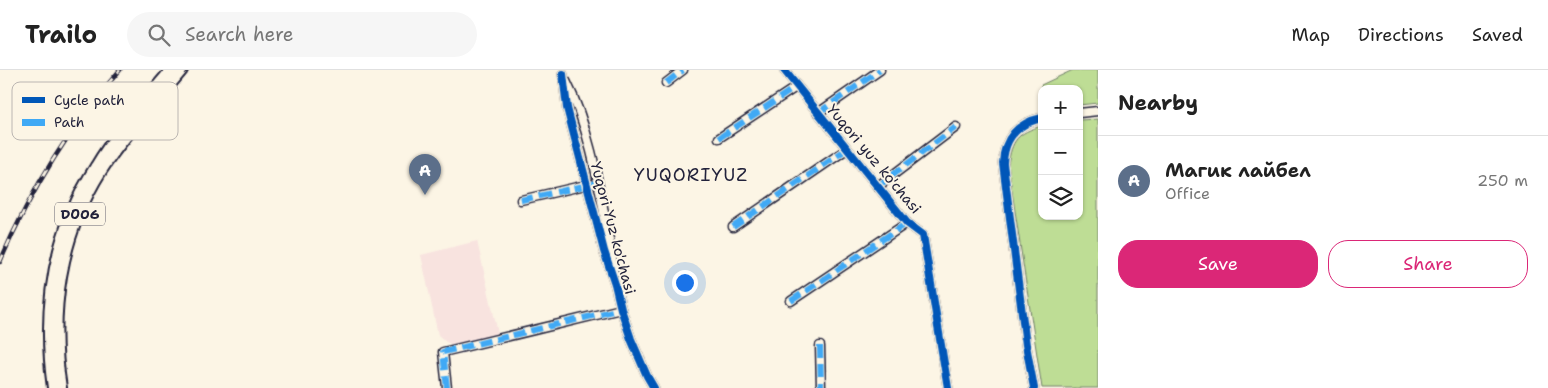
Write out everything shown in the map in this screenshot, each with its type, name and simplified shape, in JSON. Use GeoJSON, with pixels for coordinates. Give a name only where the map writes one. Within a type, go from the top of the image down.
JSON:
{"type":"FeatureCollection","features":[{"type":"Feature","properties":{"kind":"main road","name":"D006"},"geometry":{"type":"LineString","coordinates":[[161,82],[171,70]]}},
{"type":"Feature","properties":{"kind":"main road","name":"D006"},"geometry":{"type":"LineString","coordinates":[[172,82],[182,70]]}},
{"type":"Feature","properties":{"kind":"main road","name":"D006"},"geometry":{"type":"LineString","coordinates":[[53,388],[48,346],[50,299],[56,261],[69,218],[89,177],[114,140]]}},
{"type":"Feature","properties":{"kind":"main road","name":"D006"},"geometry":{"type":"LineString","coordinates":[[61,388],[56,344],[58,302],[64,263],[76,224],[93,186],[126,140]]}},
{"type":"Feature","properties":{"kind":"street"},"geometry":{"type":"LineString","coordinates":[[666,83],[683,70]]}},
{"type":"Feature","properties":{"kind":"street","name":"Yuqori yuz ko'chasi"},"geometry":{"type":"LineString","coordinates":[[784,70],[907,223],[923,235],[948,388]]}},
{"type":"Feature","properties":{"kind":"street"},"geometry":{"type":"LineString","coordinates":[[818,113],[880,70]]}},
{"type":"Feature","properties":{"kind":"street","name":"Yuqori Yuz ko'chasi"},"geometry":{"type":"LineString","coordinates":[[562,72],[576,101],[597,183],[612,255],[615,284]]}},
{"type":"Feature","properties":{"kind":"street","name":"Yuqori Yuz ko'chasi"},"geometry":{"type":"LineString","coordinates":[[562,72],[567,108],[604,252],[638,358],[654,388]]}},
{"type":"Feature","properties":{"kind":"street"},"geometry":{"type":"LineString","coordinates":[[719,138],[796,87]]}},
{"type":"Feature","properties":{"kind":"street"},"geometry":{"type":"LineString","coordinates":[[1083,113],[1098,111]]}},
{"type":"Feature","properties":{"kind":"street"},"geometry":{"type":"LineString","coordinates":[[1034,388],[1026,345],[1003,162],[1005,145],[1014,132],[1026,123],[1038,119]]}},
{"type":"Feature","properties":{"kind":"street"},"geometry":{"type":"LineString","coordinates":[[878,187],[956,127]]}},
{"type":"Feature","properties":{"kind":"street"},"geometry":{"type":"LineString","coordinates":[[733,227],[848,149]]}},
{"type":"Feature","properties":{"kind":"street"},"geometry":{"type":"LineString","coordinates":[[521,200],[597,183]]}},
{"type":"Feature","properties":{"kind":"street"},"geometry":{"type":"LineString","coordinates":[[792,301],[907,223]]}},
{"type":"Feature","properties":{"kind":"street"},"geometry":{"type":"LineString","coordinates":[[447,388],[443,352],[621,309]]}},
{"type":"Feature","properties":{"kind":"street"},"geometry":{"type":"LineString","coordinates":[[820,346],[821,388]]}},
{"type":"Feature","properties":{"kind":"shaded area"},"geometry":{"type":"Polygon","coordinates":[[[477,241],[498,333],[453,345],[438,335],[421,255],[477,241]]]}},
{"type":"Feature","properties":{"kind":"green space"},"geometry":{"type":"Polygon","coordinates":[[[1073,70],[1098,70],[1098,103],[1083,105],[1083,85],[1041,85],[1073,70]]]}},
{"type":"Feature","properties":{"kind":"green space"},"geometry":{"type":"Polygon","coordinates":[[[1098,119],[1098,388],[1042,388],[1008,165],[1011,149],[1017,139],[1021,135],[1038,128],[1038,220],[1083,220],[1083,120],[1098,119]]]}},
{"type":"Feature","properties":{"kind":"railway"},"geometry":{"type":"LineString","coordinates":[[110,82],[120,70]]}},
{"type":"Feature","properties":{"kind":"railway"},"geometry":{"type":"LineString","coordinates":[[0,262],[24,210],[66,140]]}},
{"type":"Feature","properties":{"kind":"marked path"},"geometry":{"type":"LineString","coordinates":[[666,83],[683,70]]}},
{"type":"Feature","properties":{"kind":"marked path"},"geometry":{"type":"LineString","coordinates":[[818,113],[880,70]]}},
{"type":"Feature","properties":{"kind":"marked path"},"geometry":{"type":"LineString","coordinates":[[719,138],[796,87]]}},
{"type":"Feature","properties":{"kind":"marked path"},"geometry":{"type":"LineString","coordinates":[[877,187],[956,127]]}},
{"type":"Feature","properties":{"kind":"marked path"},"geometry":{"type":"LineString","coordinates":[[733,227],[847,149]]}},
{"type":"Feature","properties":{"kind":"marked path"},"geometry":{"type":"LineString","coordinates":[[521,200],[597,183]]}},
{"type":"Feature","properties":{"kind":"marked path"},"geometry":{"type":"LineString","coordinates":[[791,301],[907,223]]}},
{"type":"Feature","properties":{"kind":"marked path"},"geometry":{"type":"LineString","coordinates":[[447,388],[443,352],[621,309]]}},
{"type":"Feature","properties":{"kind":"marked path"},"geometry":{"type":"LineString","coordinates":[[820,346],[821,388]]}},
{"type":"Feature","properties":{"kind":"cycle path"},"geometry":{"type":"LineString","coordinates":[[784,70],[907,223],[923,235],[948,388]]}},
{"type":"Feature","properties":{"kind":"cycle path"},"geometry":{"type":"LineString","coordinates":[[563,74],[567,108],[604,251],[631,339],[654,388]]}},
{"type":"Feature","properties":{"kind":"cycle path"},"geometry":{"type":"LineString","coordinates":[[1034,388],[1026,345],[1003,163],[1009,139],[1019,128],[1038,119]]}},
{"type":"Feature","properties":{"kind":"place","name":"Магик лайбел"},"geometry":{"type":"Point","coordinates":[425,195]}},
{"type":"Feature","properties":{"kind":"district","name":"YUQORIYUZ"},"geometry":{"type":"Point","coordinates":[691,175]}}]}
